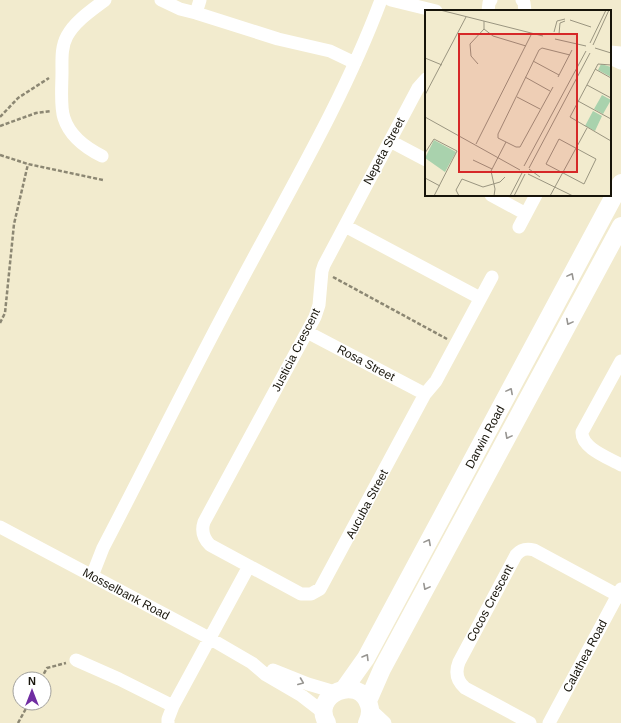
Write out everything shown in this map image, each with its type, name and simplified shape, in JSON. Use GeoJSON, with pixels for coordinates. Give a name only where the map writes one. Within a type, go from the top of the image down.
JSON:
{"type":"FeatureCollection","features":[{"type":"Feature","properties":{"kind":"street"},"geometry":{"type":"LineString","coordinates":[[102,156],[81,144],[70,130],[64,118],[62,95],[62,51],[67,36],[73,28],[104,0]]}},
{"type":"Feature","properties":{"kind":"street"},"geometry":{"type":"LineString","coordinates":[[161,0],[180,9],[278,39],[330,51],[355,63]]}},
{"type":"Feature","properties":{"kind":"street"},"geometry":{"type":"LineString","coordinates":[[196,13],[200,0]]}},
{"type":"Feature","properties":{"kind":"street"},"geometry":{"type":"LineString","coordinates":[[92,576],[103,548],[237,290],[329,118],[368,36],[381,0]]}},
{"type":"Feature","properties":{"kind":"street"},"geometry":{"type":"LineString","coordinates":[[392,0],[432,10]]}},
{"type":"Feature","properties":{"kind":"street"},"geometry":{"type":"LineString","coordinates":[[488,10],[491,0]]}},
{"type":"Feature","properties":{"kind":"street"},"geometry":{"type":"LineString","coordinates":[[611,52],[621,53]]}},
{"type":"Feature","properties":{"kind":"street"},"geometry":{"type":"LineString","coordinates":[[611,58],[621,63]]}},
{"type":"Feature","properties":{"kind":"street","name":"Nepeta Street"},"geometry":{"type":"LineString","coordinates":[[345,226],[418,88],[425,80]]}},
{"type":"Feature","properties":{"kind":"street"},"geometry":{"type":"LineString","coordinates":[[390,141],[425,159]]}},
{"type":"Feature","properties":{"kind":"street","name":"Darwin Road"},"geometry":{"type":"LineString","coordinates":[[325,718],[324,706],[328,699],[340,690],[366,658],[621,183]]}},
{"type":"Feature","properties":{"kind":"street"},"geometry":{"type":"LineString","coordinates":[[493,196],[526,214]]}},
{"type":"Feature","properties":{"kind":"street"},"geometry":{"type":"LineString","coordinates":[[519,227],[535,196]]}},
{"type":"Feature","properties":{"kind":"street"},"geometry":{"type":"LineString","coordinates":[[345,226],[480,298]]}},
{"type":"Feature","properties":{"kind":"street","name":"Justicia Crescent"},"geometry":{"type":"LineString","coordinates":[[249,566],[210,545],[204,538],[202,526],[315,317],[319,306],[322,271],[345,226]]}},
{"type":"Feature","properties":{"kind":"street","name":"Darwin Road"},"geometry":{"type":"LineString","coordinates":[[368,711],[386,662],[621,226]]}},
{"type":"Feature","properties":{"kind":"street","name":"Aucuba Street"},"geometry":{"type":"LineString","coordinates":[[249,566],[301,594],[311,594],[320,589],[425,394],[436,381],[492,277]]}},
{"type":"Feature","properties":{"kind":"street","name":"Rosa Street"},"geometry":{"type":"LineString","coordinates":[[307,332],[425,394]]}},
{"type":"Feature","properties":{"kind":"street"},"geometry":{"type":"LineString","coordinates":[[621,360],[582,432],[583,441],[589,447],[621,465]]}},
{"type":"Feature","properties":{"kind":"street","name":"Mosselbank Road"},"geometry":{"type":"LineString","coordinates":[[0,527],[209,638],[252,663],[266,675],[302,696],[325,718]]}},
{"type":"Feature","properties":{"kind":"street","name":"Cocos Crescent"},"geometry":{"type":"LineString","coordinates":[[530,723],[465,688],[459,681],[457,672],[459,662],[516,555],[519,551],[524,549],[534,550],[620,594]]}},
{"type":"Feature","properties":{"kind":"street"},"geometry":{"type":"LineString","coordinates":[[168,723],[173,706],[249,566]]}},
{"type":"Feature","properties":{"kind":"street","name":"Calathea Road"},"geometry":{"type":"LineString","coordinates":[[549,723],[620,594]]}},
{"type":"Feature","properties":{"kind":"street"},"geometry":{"type":"LineString","coordinates":[[76,660],[119,679],[173,706]]}},
{"type":"Feature","properties":{"kind":"street","name":"Mosselbank Road"},"geometry":{"type":"LineString","coordinates":[[252,663],[308,684],[340,690]]}},
{"type":"Feature","properties":{"kind":"street"},"geometry":{"type":"LineString","coordinates":[[340,690],[357,691],[362,694],[368,711],[385,723]]}},
{"type":"Feature","properties":{"kind":"path"},"geometry":{"type":"LineString","coordinates":[[0,117],[18,98],[62,70]]}},
{"type":"Feature","properties":{"kind":"path"},"geometry":{"type":"LineString","coordinates":[[0,126],[36,113],[50,110],[64,118]]}},
{"type":"Feature","properties":{"kind":"path"},"geometry":{"type":"LineString","coordinates":[[0,155],[28,164],[103,180]]}},
{"type":"Feature","properties":{"kind":"path"},"geometry":{"type":"LineString","coordinates":[[0,323],[5,313],[14,224],[28,164]]}},
{"type":"Feature","properties":{"kind":"path"},"geometry":{"type":"LineString","coordinates":[[322,271],[456,344]]}},
{"type":"Feature","properties":{"kind":"path"},"geometry":{"type":"LineString","coordinates":[[46,671],[47,668],[76,660]]}},
{"type":"Feature","properties":{"kind":"path"},"geometry":{"type":"LineString","coordinates":[[18,723],[25,711]]}}]}
